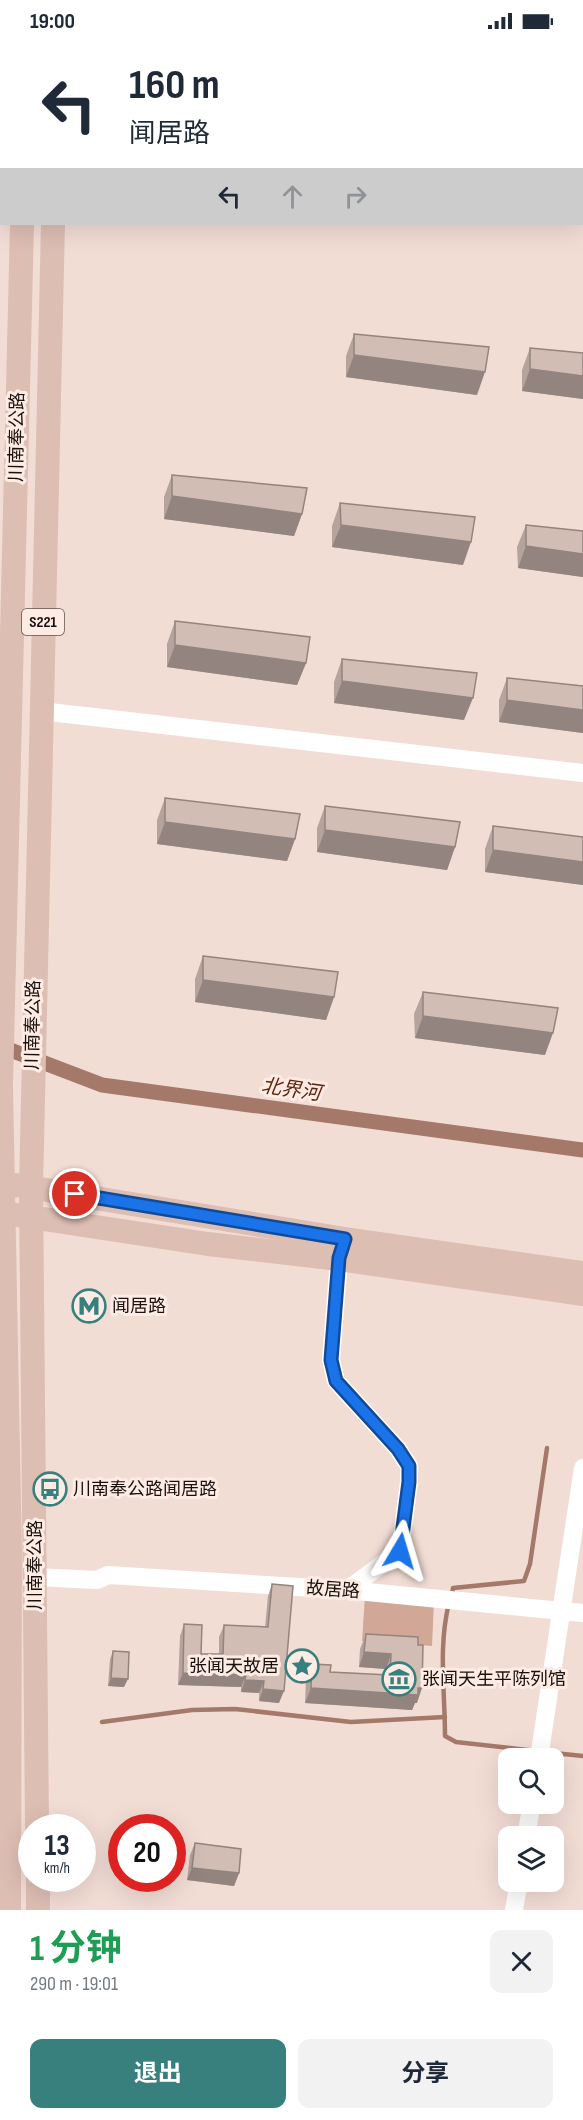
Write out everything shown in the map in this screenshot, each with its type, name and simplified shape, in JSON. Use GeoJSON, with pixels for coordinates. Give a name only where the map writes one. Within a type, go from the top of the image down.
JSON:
{"type":"FeatureCollection","features":[{"type":"Feature","properties":{"kind":"main road","name":"川南奉公路"},"geometry":{"type":"LineString","coordinates":[[9,1910],[5,1692],[1,1086],[7,607],[21,225]]}},
{"type":"Feature","properties":{"kind":"main road","name":"川南奉公路"},"geometry":{"type":"LineString","coordinates":[[37,1814],[31,1187],[33,1020],[53,225]]}},
{"type":"Feature","properties":{"kind":"main road"},"geometry":{"type":"LineString","coordinates":[[2,1184],[31,1187],[583,1294]]}},
{"type":"Feature","properties":{"kind":"main road"},"geometry":{"type":"LineString","coordinates":[[2,1212],[208,1244],[342,1249],[583,1273]]}},
{"type":"Feature","properties":{"kind":"main road"},"geometry":{"type":"LineString","coordinates":[[38,1892],[38,1910]]}},
{"type":"Feature","properties":{"kind":"street"},"geometry":{"type":"LineString","coordinates":[[41,711],[583,773]]}},
{"type":"Feature","properties":{"kind":"street"},"geometry":{"type":"LineString","coordinates":[[342,1249],[331,1360],[336,1381],[398,1449],[409,1466],[400,1551],[347,1590]]}},
{"type":"Feature","properties":{"kind":"street"},"geometry":{"type":"LineString","coordinates":[[540,1748],[583,1468]]}},
{"type":"Feature","properties":{"kind":"street","name":"故居路"},"geometry":{"type":"LineString","coordinates":[[35,1578],[98,1580],[108,1575],[347,1590],[583,1613]]}},
{"type":"Feature","properties":{"kind":"street"},"geometry":{"type":"LineString","coordinates":[[514,1910],[517,1892]]}},
{"type":"Feature","properties":{"kind":"shaded area"},"geometry":{"type":"Polygon","coordinates":[[[365,1596],[434,1601],[432,1646],[362,1641],[365,1596]]]}},
{"type":"Feature","properties":{"kind":"building"},"geometry":{"type":"Polygon","coordinates":[[[354,334],[489,347],[485,372],[354,355],[354,334]]]}},
{"type":"Feature","properties":{"kind":"building"},"geometry":{"type":"Polygon","coordinates":[[[530,348],[583,353],[583,376],[530,369],[530,348]]]}},
{"type":"Feature","properties":{"kind":"building"},"geometry":{"type":"Polygon","coordinates":[[[172,475],[307,488],[302,514],[172,496],[172,475]]]}},
{"type":"Feature","properties":{"kind":"building"},"geometry":{"type":"Polygon","coordinates":[[[340,503],[475,517],[471,542],[341,525],[340,503]]]}},
{"type":"Feature","properties":{"kind":"building"},"geometry":{"type":"Polygon","coordinates":[[[526,525],[583,531],[583,554],[526,546],[526,525]]]}},
{"type":"Feature","properties":{"kind":"building"},"geometry":{"type":"Polygon","coordinates":[[[175,621],[310,637],[306,663],[175,645],[175,621]]]}},
{"type":"Feature","properties":{"kind":"building"},"geometry":{"type":"Polygon","coordinates":[[[342,659],[477,673],[473,698],[342,681],[342,659]]]}},
{"type":"Feature","properties":{"kind":"building"},"geometry":{"type":"Polygon","coordinates":[[[507,678],[583,686],[583,710],[507,700],[507,678]]]}},
{"type":"Feature","properties":{"kind":"building"},"geometry":{"type":"Polygon","coordinates":[[[165,798],[300,814],[295,839],[165,822],[165,798]]]}},
{"type":"Feature","properties":{"kind":"building"},"geometry":{"type":"Polygon","coordinates":[[[325,806],[460,822],[455,847],[325,830],[325,806]]]}},
{"type":"Feature","properties":{"kind":"building"},"geometry":{"type":"Polygon","coordinates":[[[493,826],[583,837],[583,862],[493,850],[493,826]]]}},
{"type":"Feature","properties":{"kind":"building"},"geometry":{"type":"Polygon","coordinates":[[[203,956],[338,972],[334,997],[203,980],[203,956]]]}},
{"type":"Feature","properties":{"kind":"building"},"geometry":{"type":"Polygon","coordinates":[[[423,992],[558,1008],[553,1033],[423,1016],[423,992]]]}},
{"type":"Feature","properties":{"kind":"building"},"geometry":{"type":"Polygon","coordinates":[[[272,1584],[293,1586],[284,1691],[263,1689],[264,1681],[245,1680],[246,1675],[183,1673],[184,1624],[202,1625],[201,1654],[223,1654],[224,1625],[268,1627],[272,1584]]]}},
{"type":"Feature","properties":{"kind":"building"},"geometry":{"type":"Polygon","coordinates":[[[366,1634],[418,1637],[418,1645],[423,1645],[422,1688],[418,1688],[418,1695],[311,1688],[312,1664],[331,1665],[330,1672],[390,1675],[391,1654],[364,1652],[366,1634]]]}},
{"type":"Feature","properties":{"kind":"building"},"geometry":{"type":"Polygon","coordinates":[[[113,1651],[129,1652],[128,1679],[111,1678],[113,1651]]]}},
{"type":"Feature","properties":{"kind":"building"},"geometry":{"type":"Polygon","coordinates":[[[195,1843],[241,1849],[239,1873],[192,1868],[195,1843]]]}},
{"type":"Feature","properties":{"kind":"waterway","name":"北界河"},"geometry":{"type":"LineString","coordinates":[[0,1046],[102,1085],[583,1150]]}},
{"type":"Feature","properties":{"kind":"waterway"},"geometry":{"type":"LineString","coordinates":[[452,1595],[453,1588],[524,1581],[530,1564],[547,1448]]}},
{"type":"Feature","properties":{"kind":"waterway"},"geometry":{"type":"LineString","coordinates":[[449,1603],[443,1653],[445,1736],[456,1742],[509,1748]]}},
{"type":"Feature","properties":{"kind":"waterway"},"geometry":{"type":"LineString","coordinates":[[102,1722],[192,1710],[235,1709],[351,1722],[445,1717]]}},
{"type":"Feature","properties":{"kind":"waterway"},"geometry":{"type":"LineString","coordinates":[[564,1754],[583,1756]]}},
{"type":"Feature","properties":{"kind":"place","name":"闻居路"},"geometry":{"type":"Point","coordinates":[89,1306]}},
{"type":"Feature","properties":{"kind":"place","name":"川南奉公路闻居路"},"geometry":{"type":"Point","coordinates":[50,1489]}},
{"type":"Feature","properties":{"kind":"place","name":"张闻天故居"},"geometry":{"type":"Point","coordinates":[302,1666]}},
{"type":"Feature","properties":{"kind":"place","name":"张闻天生平陈列馆"},"geometry":{"type":"Point","coordinates":[399,1679]}},
{"type":"Feature","properties":{"kind":"route"},"geometry":{"type":"LineString","coordinates":[[75,1194],[345,1239],[339,1258],[331,1360],[336,1381],[398,1449],[409,1466],[400,1551]]}}]}
